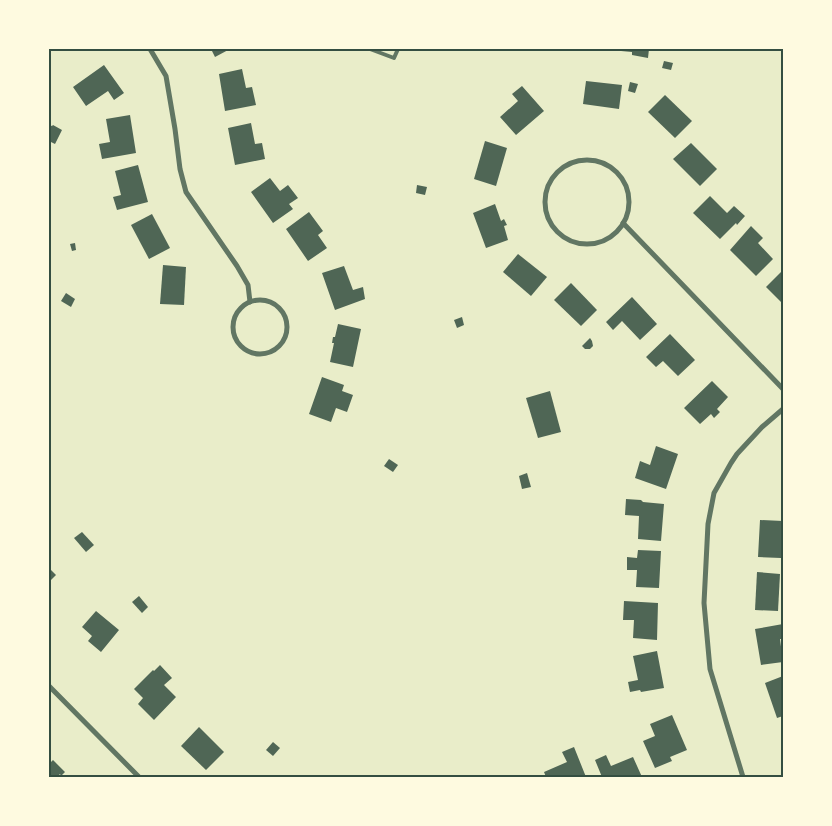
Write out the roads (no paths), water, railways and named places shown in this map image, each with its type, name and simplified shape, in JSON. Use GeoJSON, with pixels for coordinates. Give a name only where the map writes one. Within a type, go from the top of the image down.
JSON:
{"type":"FeatureCollection","features":[{"type":"Feature","properties":{"kind":"street"},"geometry":{"type":"LineString","coordinates":[[150,49],[166,76],[180,169],[186,192],[237,266],[248,285],[250,302]]}},
{"type":"Feature","properties":{"kind":"street"},"geometry":{"type":"LineString","coordinates":[[580,160],[597,160],[612,167],[624,179],[630,195],[629,212],[624,223],[610,238],[594,244],[578,244],[562,237],[551,225],[545,209],[546,192],[553,177],[565,166],[580,160]]}},
{"type":"Feature","properties":{"kind":"street"},"geometry":{"type":"LineString","coordinates":[[624,223],[783,389]]}},
{"type":"Feature","properties":{"kind":"street"},"geometry":{"type":"LineString","coordinates":[[259,300],[269,301],[283,313],[286,322],[285,335],[281,343],[266,353],[256,354],[247,351],[235,337],[234,319],[239,310],[250,302],[259,300]]}},
{"type":"Feature","properties":{"kind":"street"},"geometry":{"type":"LineString","coordinates":[[744,777],[710,669],[704,603],[708,524],[714,493],[731,463],[762,427],[783,409]]}},
{"type":"Feature","properties":{"kind":"street"},"geometry":{"type":"LineString","coordinates":[[49,686],[140,777]]}},
{"type":"Feature","properties":{"kind":"lane"},"geometry":{"type":"LineString","coordinates":[[370,49],[394,58],[398,49]]}}]}
